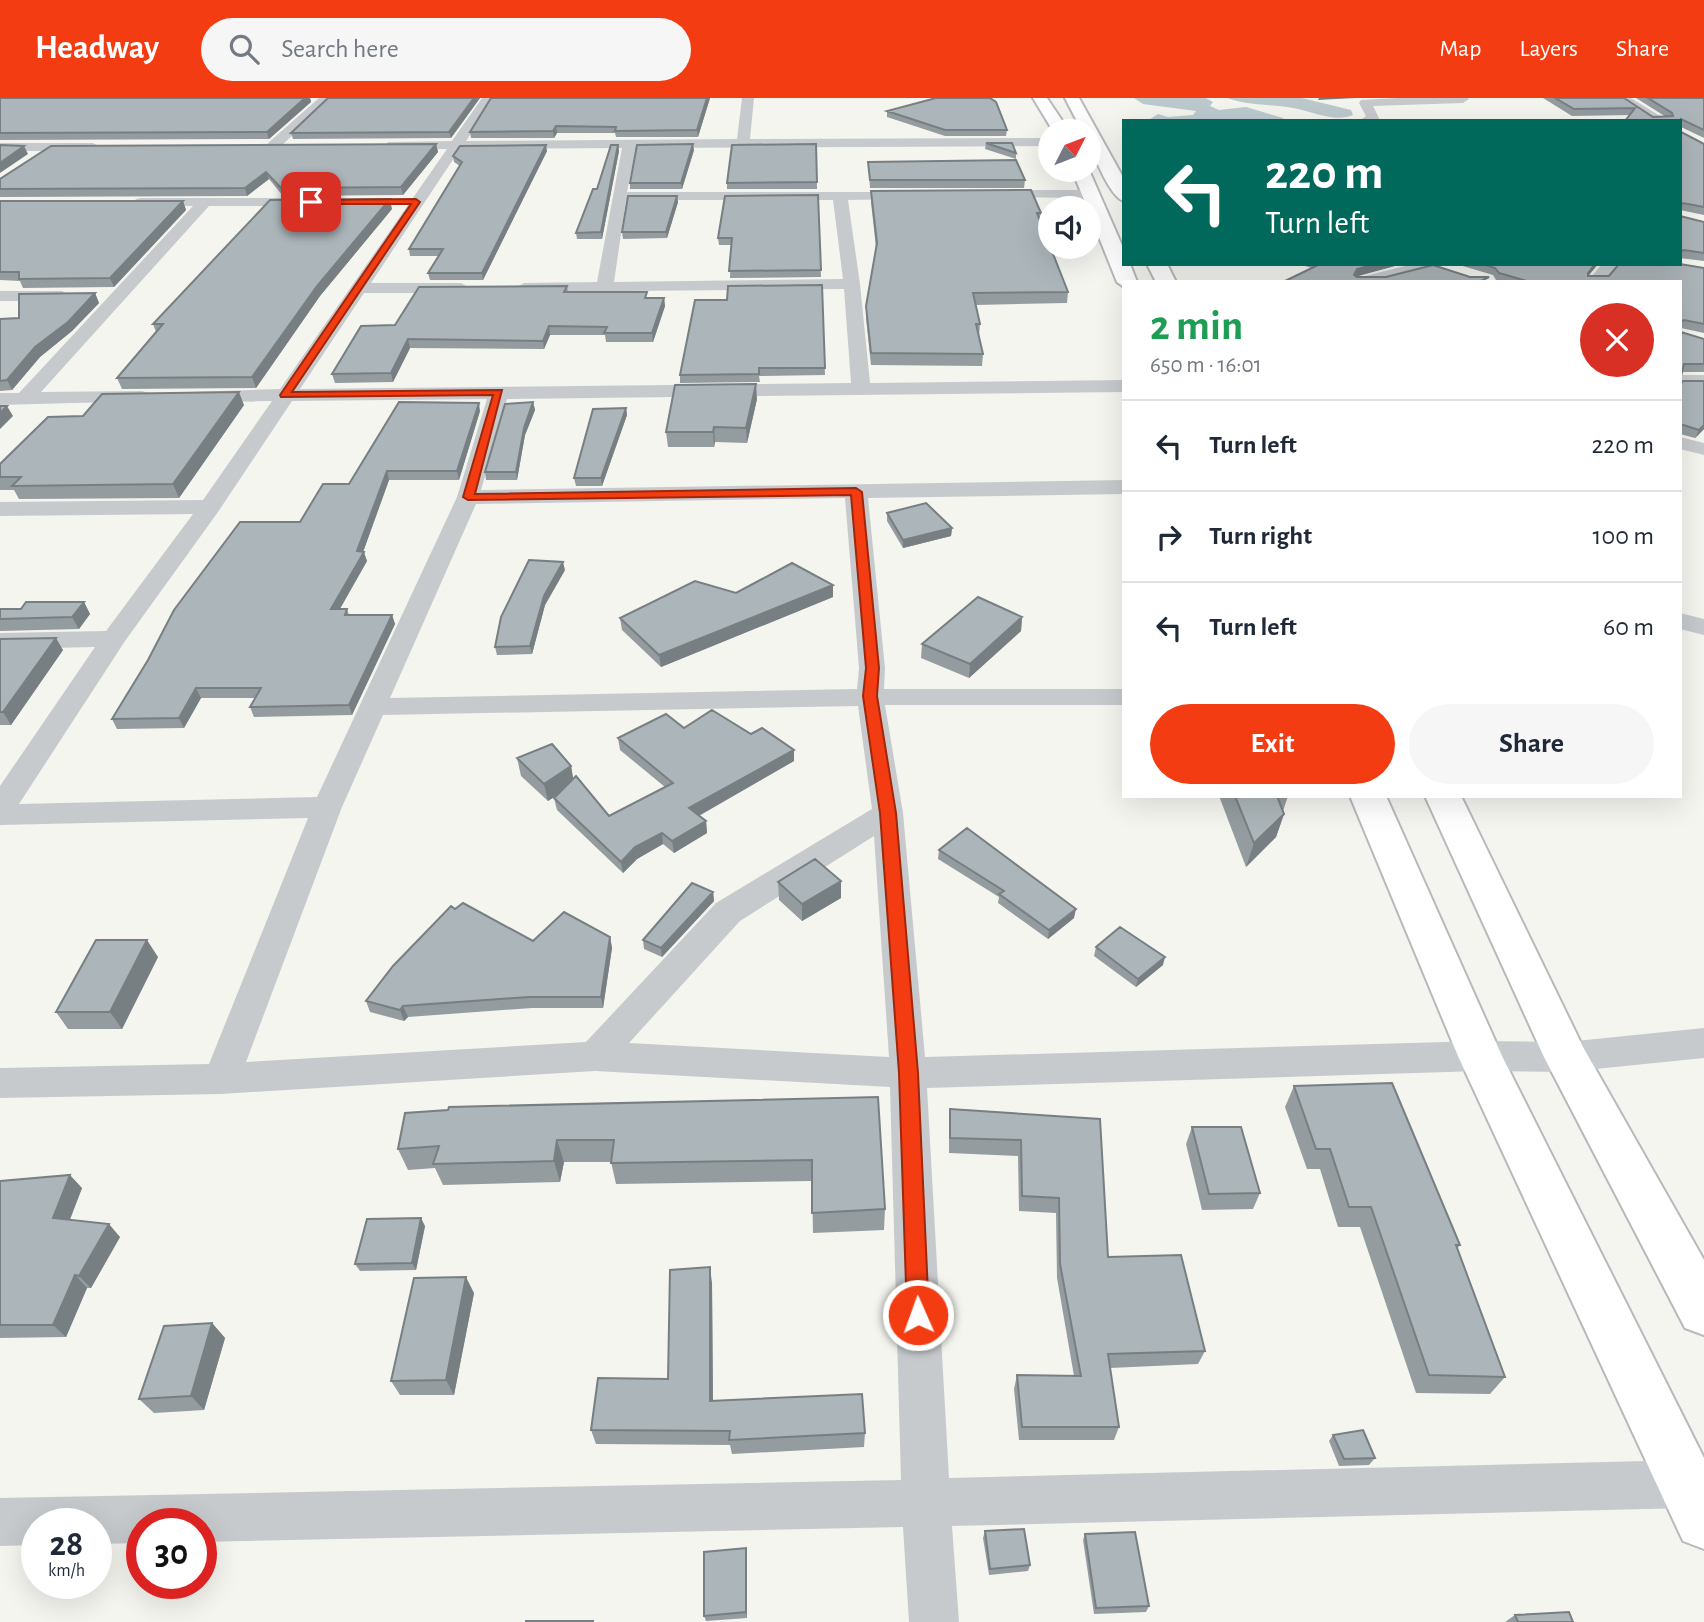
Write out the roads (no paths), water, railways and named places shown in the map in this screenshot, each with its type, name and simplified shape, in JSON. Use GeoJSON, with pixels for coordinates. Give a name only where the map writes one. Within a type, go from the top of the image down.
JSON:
{"type":"FeatureCollection","features":[{"type":"Feature","properties":{"kind":"highway"},"geometry":{"type":"LineString","coordinates":[[1040,98],[1053,119]]}},
{"type":"Feature","properties":{"kind":"highway"},"geometry":{"type":"LineString","coordinates":[[1072,98],[1082,119]]}},
{"type":"Feature","properties":{"kind":"highway"},"geometry":{"type":"LineString","coordinates":[[1101,154],[1122,192]]}},
{"type":"Feature","properties":{"kind":"highway"},"geometry":{"type":"LineString","coordinates":[[1086,182],[1126,280]]}},
{"type":"Feature","properties":{"kind":"highway"},"geometry":{"type":"LineString","coordinates":[[1369,798],[1480,1056],[1695,1502]]}},
{"type":"Feature","properties":{"kind":"highway"},"geometry":{"type":"LineString","coordinates":[[1444,798],[1566,1057],[1704,1310]]}},
{"type":"Feature","properties":{"kind":"street"},"geometry":{"type":"LineString","coordinates":[[299,146],[266,146],[326,98]]}},
{"type":"Feature","properties":{"kind":"street"},"geometry":{"type":"LineString","coordinates":[[0,809],[114,639],[211,507],[358,288],[410,202],[456,145],[488,98]]}},
{"type":"Feature","properties":{"kind":"street"},"geometry":{"type":"LineString","coordinates":[[743,143],[748,98]]}},
{"type":"Feature","properties":{"kind":"street"},"geometry":{"type":"LineString","coordinates":[[1622,98],[1659,119]]}},
{"type":"Feature","properties":{"kind":"street"},"geometry":{"type":"LineString","coordinates":[[1362,101],[1466,101]]}},
{"type":"Feature","properties":{"kind":"street"},"geometry":{"type":"LineString","coordinates":[[1362,101],[1373,118],[1370,119]]}},
{"type":"Feature","properties":{"kind":"street"},"geometry":{"type":"LineString","coordinates":[[377,145],[1038,142]]}},
{"type":"Feature","properties":{"kind":"street"},"geometry":{"type":"LineString","coordinates":[[605,287],[630,144]]}},
{"type":"Feature","properties":{"kind":"street"},"geometry":{"type":"LineString","coordinates":[[0,147],[106,147]]}},
{"type":"Feature","properties":{"kind":"street"},"geometry":{"type":"LineString","coordinates":[[30,162],[50,147]]}},
{"type":"Feature","properties":{"kind":"street"},"geometry":{"type":"LineString","coordinates":[[980,194],[1091,194]]}},
{"type":"Feature","properties":{"kind":"street"},"geometry":{"type":"LineString","coordinates":[[840,195],[852,284],[861,388]]}},
{"type":"Feature","properties":{"kind":"street"},"geometry":{"type":"LineString","coordinates":[[619,196],[924,195]]}},
{"type":"Feature","properties":{"kind":"street"},"geometry":{"type":"LineString","coordinates":[[123,202],[324,202]]}},
{"type":"Feature","properties":{"kind":"street"},"geometry":{"type":"LineString","coordinates":[[24,399],[205,202]]}},
{"type":"Feature","properties":{"kind":"street"},"geometry":{"type":"LineString","coordinates":[[1372,280],[1434,266]]}},
{"type":"Feature","properties":{"kind":"street"},"geometry":{"type":"LineString","coordinates":[[1597,280],[1609,266]]}},
{"type":"Feature","properties":{"kind":"street"},"geometry":{"type":"LineString","coordinates":[[509,288],[852,284]]}},
{"type":"Feature","properties":{"kind":"street"},"geometry":{"type":"LineString","coordinates":[[358,288],[481,288]]}},
{"type":"Feature","properties":{"kind":"street"},"geometry":{"type":"LineString","coordinates":[[0,296],[120,295]]}},
{"type":"Feature","properties":{"kind":"street"},"geometry":{"type":"LineString","coordinates":[[1682,381],[1704,381]]}},
{"type":"Feature","properties":{"kind":"street"},"geometry":{"type":"LineString","coordinates":[[0,399],[1122,386]]}},
{"type":"Feature","properties":{"kind":"street"},"geometry":{"type":"LineString","coordinates":[[221,1079],[327,807],[468,497],[499,392]]}},
{"type":"Feature","properties":{"kind":"street"},"geometry":{"type":"LineString","coordinates":[[1682,444],[1704,449]]}},
{"type":"Feature","properties":{"kind":"street"},"geometry":{"type":"LineString","coordinates":[[468,497],[1122,487]]}},
{"type":"Feature","properties":{"kind":"street"},"geometry":{"type":"LineString","coordinates":[[856,492],[872,668],[870,696],[888,813],[908,1073],[926,1503],[934,1622]]}},
{"type":"Feature","properties":{"kind":"street"},"geometry":{"type":"LineString","coordinates":[[0,509],[211,507]]}},
{"type":"Feature","properties":{"kind":"street"},"geometry":{"type":"LineString","coordinates":[[1682,622],[1704,627]]}},
{"type":"Feature","properties":{"kind":"street"},"geometry":{"type":"LineString","coordinates":[[0,641],[114,639]]}},
{"type":"Feature","properties":{"kind":"street"},"geometry":{"type":"LineString","coordinates":[[374,707],[870,696],[1122,697]]}},
{"type":"Feature","properties":{"kind":"street"},"geometry":{"type":"LineString","coordinates":[[0,815],[327,807]]}},
{"type":"Feature","properties":{"kind":"street"},"geometry":{"type":"LineString","coordinates":[[595,1056],[728,912],[888,813]]}},
{"type":"Feature","properties":{"kind":"street"},"geometry":{"type":"LineString","coordinates":[[0,1083],[221,1079],[595,1056],[908,1073],[1480,1056],[1566,1057],[1704,1043]]}},
{"type":"Feature","properties":{"kind":"street"},"geometry":{"type":"LineString","coordinates":[[0,1522],[926,1503],[1695,1502]]}}]}
